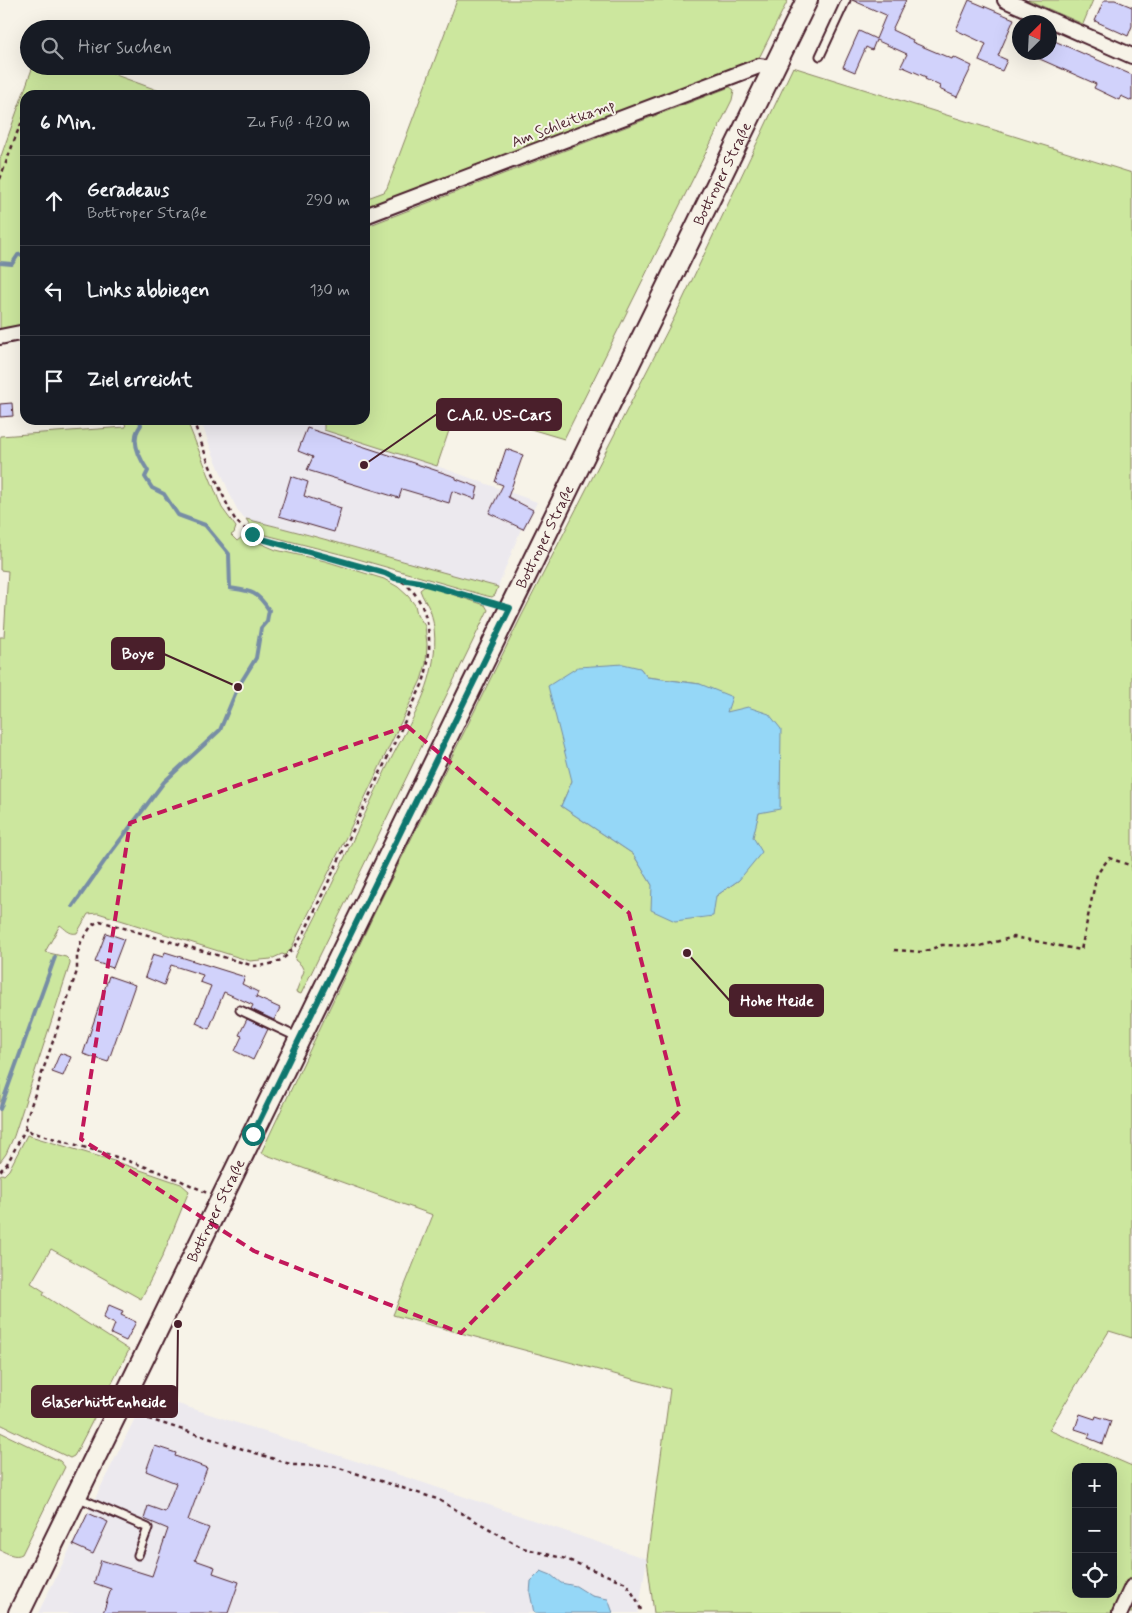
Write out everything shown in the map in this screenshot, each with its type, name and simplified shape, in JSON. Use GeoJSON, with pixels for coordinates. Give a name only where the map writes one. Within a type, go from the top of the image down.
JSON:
{"type":"FeatureCollection","features":[{"type":"Feature","properties":{"kind":"main road","name":"Bottroper Straße"},"geometry":{"type":"LineString","coordinates":[[19,1613],[120,1410],[807,0]]}},
{"type":"Feature","properties":{"kind":"street"},"geometry":{"type":"LineString","coordinates":[[1005,0],[1132,56]]}},
{"type":"Feature","properties":{"kind":"street","name":"Am Schleitkamp"},"geometry":{"type":"LineString","coordinates":[[370,214],[759,66],[773,68]]}},
{"type":"Feature","properties":{"kind":"street"},"geometry":{"type":"LineString","coordinates":[[0,337],[20,333]]}},
{"type":"Feature","properties":{"kind":"street"},"geometry":{"type":"LineString","coordinates":[[1120,1613],[1132,1587]]}},
{"type":"Feature","properties":{"kind":"lane"},"geometry":{"type":"LineString","coordinates":[[820,56],[846,0]]}},
{"type":"Feature","properties":{"kind":"lane"},"geometry":{"type":"LineString","coordinates":[[240,1010],[300,1038]]}},
{"type":"Feature","properties":{"kind":"lane"},"geometry":{"type":"LineString","coordinates":[[76,1496],[148,1528],[138,1555]]}},
{"type":"Feature","properties":{"kind":"path"},"geometry":{"type":"LineString","coordinates":[[0,179],[20,125]]}},
{"type":"Feature","properties":{"kind":"path"},"geometry":{"type":"LineString","coordinates":[[0,1171],[7,1164],[26,1128],[25,1123],[77,971],[77,956],[81,942],[92,925],[100,921],[112,924],[254,966],[267,966],[277,963],[292,952],[304,933],[426,675],[429,644],[428,625],[424,612],[413,592],[403,582],[385,573],[262,539],[252,534],[236,521],[230,511],[209,464],[196,425]]}},
{"type":"Feature","properties":{"kind":"path"},"geometry":{"type":"LineString","coordinates":[[395,578],[419,582],[510,608]]}},
{"type":"Feature","properties":{"kind":"path"},"geometry":{"type":"LineString","coordinates":[[894,950],[923,952],[942,945],[980,946],[1014,937],[1081,950],[1096,874],[1109,858],[1132,866]]}},
{"type":"Feature","properties":{"kind":"path"},"geometry":{"type":"LineString","coordinates":[[26,1128],[31,1132],[83,1146],[166,1175],[222,1200]]}},
{"type":"Feature","properties":{"kind":"path"},"geometry":{"type":"LineString","coordinates":[[120,1410],[293,1465],[333,1466],[436,1499],[523,1548],[566,1559],[626,1583],[638,1602],[642,1613]]}},
{"type":"Feature","properties":{"kind":"highlighted area"},"geometry":{"type":"Polygon","coordinates":[[[407,726],[629,913],[680,1111],[461,1333],[254,1251],[81,1139],[130,823],[407,726]]]}},
{"type":"Feature","properties":{"kind":"shaded area"},"geometry":{"type":"Polygon","coordinates":[[[202,425],[324,425],[325,430],[437,466],[537,502],[524,530],[521,529],[498,587],[406,563],[323,538],[246,519],[239,513],[232,499],[202,425]]]}},
{"type":"Feature","properties":{"kind":"shaded area"},"geometry":{"type":"Polygon","coordinates":[[[147,1394],[421,1482],[647,1559],[638,1613],[613,1613],[608,1599],[592,1596],[576,1586],[561,1583],[551,1575],[530,1593],[534,1613],[38,1613],[147,1394]]]}},
{"type":"Feature","properties":{"kind":"green space"},"geometry":{"type":"Polygon","coordinates":[[[457,0],[788,0],[760,56],[754,61],[370,207],[370,197],[384,192],[457,0]]]}},
{"type":"Feature","properties":{"kind":"green space"},"geometry":{"type":"Polygon","coordinates":[[[1028,0],[1093,0],[1083,24],[1028,0]]]}},
{"type":"Feature","properties":{"kind":"green space"},"geometry":{"type":"Polygon","coordinates":[[[793,67],[1132,173],[1132,1338],[1109,1331],[1049,1430],[1132,1466],[1132,1613],[654,1613],[647,1559],[670,1389],[393,1315],[433,1215],[261,1153],[374,914],[522,615],[674,318],[793,67]],[[640,668],[572,781],[561,806],[633,854],[652,885],[716,896],[739,880],[759,813],[727,712],[700,684],[647,677],[640,668]]]}},
{"type":"Feature","properties":{"kind":"green space"},"geometry":{"type":"Polygon","coordinates":[[[30,75],[116,75],[157,90],[24,90],[30,75]]]}},
{"type":"Feature","properties":{"kind":"green space"},"geometry":{"type":"Polygon","coordinates":[[[730,87],[734,90],[732,100],[564,439],[457,407],[437,466],[324,430],[324,425],[370,425],[370,225],[730,87]]]}},
{"type":"Feature","properties":{"kind":"green space"},"geometry":{"type":"Polygon","coordinates":[[[20,103],[20,326],[0,330],[0,159],[20,103]]]}},
{"type":"Feature","properties":{"kind":"green space"},"geometry":{"type":"Polygon","coordinates":[[[125,425],[189,425],[222,508],[236,527],[231,535],[237,541],[242,537],[246,537],[276,550],[325,561],[384,579],[398,587],[415,605],[417,614],[425,626],[427,644],[426,664],[421,680],[350,829],[291,949],[285,955],[282,954],[271,959],[250,961],[98,913],[88,914],[77,933],[69,932],[60,925],[45,952],[66,957],[70,964],[14,1136],[0,1162],[0,637],[4,637],[8,571],[0,570],[0,436],[126,427],[125,425]]]}},
{"type":"Feature","properties":{"kind":"green space"},"geometry":{"type":"Polygon","coordinates":[[[246,519],[498,587],[495,595],[492,597],[487,596],[266,535],[250,525],[246,519]]]}},
{"type":"Feature","properties":{"kind":"green space"},"geometry":{"type":"Polygon","coordinates":[[[425,586],[485,605],[488,610],[301,994],[296,992],[304,971],[295,960],[296,955],[387,767],[419,706],[429,680],[435,638],[430,610],[420,590],[425,586]]]}},
{"type":"Feature","properties":{"kind":"green space"},"geometry":{"type":"Polygon","coordinates":[[[27,1135],[114,1161],[181,1184],[189,1191],[163,1255],[141,1299],[51,1249],[31,1283],[45,1292],[43,1295],[129,1350],[77,1451],[70,1458],[0,1424],[0,1175],[4,1175],[9,1170],[27,1135]]]}},
{"type":"Feature","properties":{"kind":"green space"},"geometry":{"type":"Polygon","coordinates":[[[0,1432],[60,1461],[65,1467],[22,1554],[19,1555],[11,1555],[0,1550],[0,1432]]]}},
{"type":"Feature","properties":{"kind":"water"},"geometry":{"type":"Polygon","coordinates":[[[623,664],[640,668],[647,677],[700,684],[732,697],[727,712],[748,707],[769,714],[781,729],[780,809],[759,813],[753,837],[762,852],[739,880],[716,896],[713,916],[675,921],[651,910],[652,885],[633,854],[561,806],[572,781],[548,686],[578,667],[623,664]]]}},
{"type":"Feature","properties":{"kind":"water"},"geometry":{"type":"Polygon","coordinates":[[[541,1571],[551,1575],[561,1583],[576,1586],[592,1596],[608,1599],[613,1613],[534,1613],[530,1593],[531,1581],[541,1571]]]}},
{"type":"Feature","properties":{"kind":"building"},"geometry":{"type":"Polygon","coordinates":[[[852,0],[906,0],[892,30],[913,40],[912,42],[972,66],[957,97],[939,89],[940,86],[925,79],[926,77],[901,66],[907,54],[876,40],[872,50],[866,47],[855,72],[843,67],[859,31],[876,39],[886,15],[852,0]]]}},
{"type":"Feature","properties":{"kind":"building"},"geometry":{"type":"Polygon","coordinates":[[[969,0],[1012,18],[1012,24],[998,56],[1007,60],[1002,71],[979,61],[986,44],[956,30],[969,0]]]}},
{"type":"Feature","properties":{"kind":"building"},"geometry":{"type":"Polygon","coordinates":[[[1104,0],[1115,0],[1132,7],[1132,26],[1128,36],[1095,21],[1104,0]]]}},
{"type":"Feature","properties":{"kind":"building"},"geometry":{"type":"Polygon","coordinates":[[[1057,42],[1132,75],[1132,101],[1121,96],[1119,100],[1094,88],[1096,84],[1042,60],[1057,60],[1057,42]]]}},
{"type":"Feature","properties":{"kind":"building"},"geometry":{"type":"Polygon","coordinates":[[[12,403],[13,416],[0,417],[0,404],[12,403]]]}},
{"type":"Feature","properties":{"kind":"building"},"geometry":{"type":"Polygon","coordinates":[[[307,428],[456,477],[456,479],[478,487],[475,499],[452,491],[449,503],[402,489],[399,498],[307,470],[313,457],[298,451],[307,428]]]}},
{"type":"Feature","properties":{"kind":"building"},"geometry":{"type":"Polygon","coordinates":[[[506,449],[523,455],[508,497],[533,510],[523,529],[489,513],[503,485],[495,482],[506,449]]]}},
{"type":"Feature","properties":{"kind":"building"},"geometry":{"type":"Polygon","coordinates":[[[291,476],[308,482],[304,496],[341,508],[334,532],[279,516],[291,476]]]}},
{"type":"Feature","properties":{"kind":"building"},"geometry":{"type":"Polygon","coordinates":[[[106,933],[124,939],[113,968],[95,962],[106,933]]]}},
{"type":"Feature","properties":{"kind":"building"},"geometry":{"type":"Polygon","coordinates":[[[165,952],[245,977],[242,984],[258,992],[256,997],[280,1008],[274,1020],[251,1009],[253,1005],[224,992],[209,1029],[196,1023],[211,986],[200,982],[203,975],[171,965],[164,985],[145,977],[153,954],[163,957],[165,952]]]}},
{"type":"Feature","properties":{"kind":"building"},"geometry":{"type":"Polygon","coordinates":[[[109,976],[135,985],[108,1062],[83,1054],[109,976]]]}},
{"type":"Feature","properties":{"kind":"building"},"geometry":{"type":"Polygon","coordinates":[[[247,1019],[268,1029],[253,1060],[235,1051],[242,1036],[239,1035],[247,1019]]]}},
{"type":"Feature","properties":{"kind":"building"},"geometry":{"type":"Polygon","coordinates":[[[60,1053],[71,1057],[63,1076],[52,1072],[60,1053]]]}},
{"type":"Feature","properties":{"kind":"building"},"geometry":{"type":"Polygon","coordinates":[[[109,1305],[123,1311],[121,1315],[136,1322],[126,1341],[111,1334],[115,1324],[103,1318],[109,1305]]]}},
{"type":"Feature","properties":{"kind":"building"},"geometry":{"type":"Polygon","coordinates":[[[1080,1414],[1095,1419],[1096,1416],[1111,1421],[1103,1444],[1088,1438],[1090,1434],[1075,1429],[1080,1414]]]}},
{"type":"Feature","properties":{"kind":"building"},"geometry":{"type":"Polygon","coordinates":[[[155,1446],[176,1453],[175,1456],[207,1468],[188,1520],[209,1528],[195,1560],[215,1567],[213,1573],[239,1582],[228,1613],[103,1613],[111,1589],[94,1583],[101,1560],[152,1576],[168,1529],[144,1519],[148,1506],[165,1512],[176,1483],[146,1471],[155,1446]]]}},
{"type":"Feature","properties":{"kind":"building"},"geometry":{"type":"Polygon","coordinates":[[[88,1513],[108,1522],[93,1554],[73,1545],[88,1513]]]}},
{"type":"Feature","properties":{"kind":"waterway"},"geometry":{"type":"LineString","coordinates":[[0,263],[12,264],[20,255]]}},
{"type":"Feature","properties":{"kind":"waterway"},"geometry":{"type":"LineString","coordinates":[[73,906],[164,782],[220,730],[238,687],[256,658],[261,628],[267,621],[269,610],[257,595],[230,588],[229,554],[205,525],[178,515],[164,494],[152,488],[145,477],[148,471],[136,445],[136,435],[141,425]]}},
{"type":"Feature","properties":{"kind":"waterway"},"geometry":{"type":"LineString","coordinates":[[0,1109],[55,957]]}},
{"type":"Feature","properties":{"kind":"place","name":"C.A.R. US-Cars"},"geometry":{"type":"Point","coordinates":[364,465]}},
{"type":"Feature","properties":{"kind":"place","name":"Boye"},"geometry":{"type":"Point","coordinates":[238,687]}},
{"type":"Feature","properties":{"kind":"place","name":"Hohe Heide"},"geometry":{"type":"Point","coordinates":[687,953]}},
{"type":"Feature","properties":{"kind":"place","name":"Glaserhüttenheide"},"geometry":{"type":"Point","coordinates":[178,1324]}},
{"type":"Feature","properties":{"kind":"route"},"geometry":{"type":"LineString","coordinates":[[252,534],[262,539],[385,573],[395,578],[470,595],[510,608],[253,1134]]}}]}
